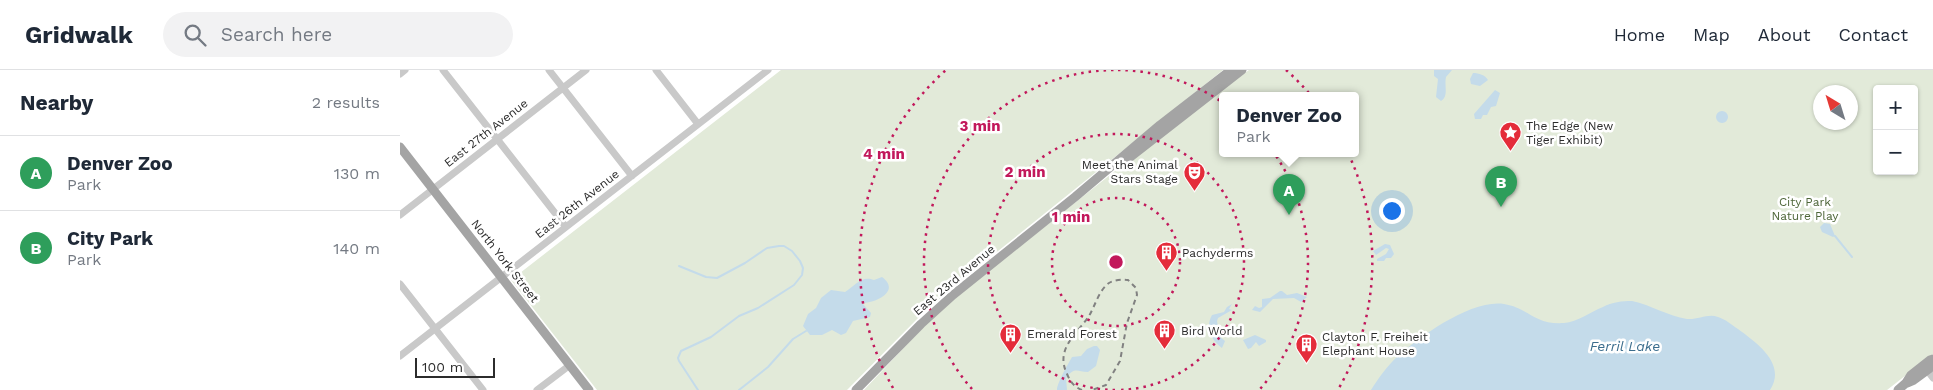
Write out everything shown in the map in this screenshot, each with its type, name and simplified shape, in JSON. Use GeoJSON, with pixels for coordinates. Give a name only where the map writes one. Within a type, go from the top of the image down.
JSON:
{"type":"FeatureCollection","features":[{"type":"Feature","properties":{"kind":"main road","name":"East 23rd Avenue"},"geometry":{"type":"LineString","coordinates":[[856,390],[948,299],[1230,70]]}},
{"type":"Feature","properties":{"kind":"main road","name":"East 23rd Avenue"},"geometry":{"type":"LineString","coordinates":[[1075,197],[1132,156],[1242,70]]}},
{"type":"Feature","properties":{"kind":"main road","name":"North York Street"},"geometry":{"type":"LineString","coordinates":[[400,147],[590,390]]}},
{"type":"Feature","properties":{"kind":"main road"},"geometry":{"type":"LineString","coordinates":[[1898,390],[1911,375],[1930,360],[1933,360]]}},
{"type":"Feature","properties":{"kind":"main road"},"geometry":{"type":"LineString","coordinates":[[1906,383],[1914,380],[1930,368]]}},
{"type":"Feature","properties":{"kind":"street"},"geometry":{"type":"LineString","coordinates":[[400,74],[405,70]]}},
{"type":"Feature","properties":{"kind":"street"},"geometry":{"type":"LineString","coordinates":[[443,70],[566,228]]}},
{"type":"Feature","properties":{"kind":"street"},"geometry":{"type":"LineString","coordinates":[[549,70],[632,176]]}},
{"type":"Feature","properties":{"kind":"street","name":"East 27th Avenue"},"geometry":{"type":"LineString","coordinates":[[400,215],[586,70]]}},
{"type":"Feature","properties":{"kind":"street"},"geometry":{"type":"LineString","coordinates":[[656,70],[698,124]]}},
{"type":"Feature","properties":{"kind":"street","name":"East 26th Avenue"},"geometry":{"type":"LineString","coordinates":[[400,356],[765,71]]}},
{"type":"Feature","properties":{"kind":"street"},"geometry":{"type":"LineString","coordinates":[[400,284],[483,390]]}},
{"type":"Feature","properties":{"kind":"street"},"geometry":{"type":"LineString","coordinates":[[537,390],[570,365]]}},
{"type":"Feature","properties":{"kind":"street"},"geometry":{"type":"LineString","coordinates":[[1930,368],[1933,378]]}},
{"type":"Feature","properties":{"kind":"green space"},"geometry":{"type":"Polygon","coordinates":[[[781,70],[1223,70],[952,288],[922,314],[847,390],[597,390],[511,280],[781,70]]]}},
{"type":"Feature","properties":{"kind":"green space","name":"City Park Nature Play"},"geometry":{"type":"Polygon","coordinates":[[[1249,70],[1933,70],[1933,354],[1887,390],[864,390],[929,321],[962,292],[1196,107],[1249,70]]]}},
{"type":"Feature","properties":{"kind":"water"},"geometry":{"type":"Polygon","coordinates":[[[1434,70],[1452,70],[1446,77],[1446,94],[1441,101],[1436,97],[1438,79],[1434,76],[1434,70]]]}},
{"type":"Feature","properties":{"kind":"water"},"geometry":{"type":"Polygon","coordinates":[[[1473,73],[1482,75],[1488,80],[1480,86],[1471,84],[1470,79],[1473,73]]]}},
{"type":"Feature","properties":{"kind":"water"},"geometry":{"type":"Polygon","coordinates":[[[1495,90],[1500,93],[1496,106],[1491,107],[1487,115],[1483,115],[1481,119],[1475,119],[1474,114],[1495,90]]]}},
{"type":"Feature","properties":{"kind":"water"},"geometry":{"type":"Polygon","coordinates":[[[1720,111],[1724,111],[1728,117],[1724,123],[1720,123],[1716,119],[1716,115],[1720,111]]]}},
{"type":"Feature","properties":{"kind":"water"},"geometry":{"type":"Polygon","coordinates":[[[1824,223],[1830,224],[1835,236],[1833,237],[1822,232],[1820,227],[1824,223]]]}},
{"type":"Feature","properties":{"kind":"water"},"geometry":{"type":"Polygon","coordinates":[[[1385,244],[1390,245],[1394,254],[1391,258],[1386,258],[1384,261],[1377,261],[1389,249],[1386,248],[1376,255],[1373,251],[1385,244]]]}},
{"type":"Feature","properties":{"kind":"water"},"geometry":{"type":"Polygon","coordinates":[[[882,277],[887,282],[888,291],[874,301],[862,303],[871,313],[870,317],[853,321],[846,333],[841,335],[832,330],[822,335],[810,335],[803,326],[808,314],[816,308],[821,298],[831,290],[845,292],[862,280],[874,280],[882,277]]]}},
{"type":"Feature","properties":{"kind":"water"},"geometry":{"type":"Polygon","coordinates":[[[1280,291],[1287,295],[1297,293],[1307,297],[1301,302],[1294,298],[1273,299],[1260,312],[1252,310],[1255,306],[1262,307],[1262,299],[1270,298],[1280,291]]]}},
{"type":"Feature","properties":{"kind":"water","name":"Ferril Lake"},"geometry":{"type":"Polygon","coordinates":[[[1632,301],[1680,318],[1691,319],[1714,316],[1728,322],[1768,355],[1775,371],[1770,390],[1371,390],[1390,364],[1407,348],[1447,321],[1477,307],[1504,304],[1520,309],[1538,319],[1554,323],[1564,323],[1579,319],[1610,304],[1632,301]]]}},
{"type":"Feature","properties":{"kind":"water"},"geometry":{"type":"Polygon","coordinates":[[[1232,304],[1229,309],[1232,310],[1218,318],[1217,321],[1220,337],[1225,341],[1222,348],[1212,337],[1209,324],[1212,315],[1224,312],[1232,304]]]}},
{"type":"Feature","properties":{"kind":"water"},"geometry":{"type":"Polygon","coordinates":[[[1255,335],[1266,340],[1266,342],[1259,346],[1256,342],[1248,349],[1243,340],[1255,335]]]}},
{"type":"Feature","properties":{"kind":"water"},"geometry":{"type":"Polygon","coordinates":[[[1097,346],[1100,350],[1096,366],[1088,372],[1072,372],[1066,378],[1067,390],[1057,390],[1072,357],[1081,356],[1087,349],[1097,346]]]}},
{"type":"Feature","properties":{"kind":"waterway"},"geometry":{"type":"LineString","coordinates":[[1835,236],[1852,257]]}},
{"type":"Feature","properties":{"kind":"waterway"},"geometry":{"type":"LineString","coordinates":[[679,266],[706,277],[717,278],[745,263],[767,248],[784,246],[792,251],[803,268],[802,275],[794,285],[758,308],[739,316],[711,337],[681,351],[678,358],[679,361],[698,390]]}},
{"type":"Feature","properties":{"kind":"waterway"},"geometry":{"type":"LineString","coordinates":[[739,390],[768,367],[793,339],[806,331]]}},
{"type":"Feature","properties":{"kind":"railway"},"geometry":{"type":"LineString","coordinates":[[1082,390],[1069,379],[1064,365],[1065,350],[1073,336],[1089,316],[1106,286],[1116,280],[1128,280],[1136,288],[1137,295],[1127,323],[1120,361],[1106,385],[1092,390]]}},
{"type":"Feature","properties":{"kind":"place","name":"The Edge (New Tiger Exhibit)"},"geometry":{"type":"Point","coordinates":[1510,152]}},
{"type":"Feature","properties":{"kind":"place","name":"Meet the Animal Stars Stage"},"geometry":{"type":"Point","coordinates":[1194,191]}},
{"type":"Feature","properties":{"kind":"place","name":"City Park"},"geometry":{"type":"Point","coordinates":[1501,207]}},
{"type":"Feature","properties":{"kind":"place","name":"Denver Zoo"},"geometry":{"type":"Point","coordinates":[1289,215]}},
{"type":"Feature","properties":{"kind":"place","name":"Pachyderms"},"geometry":{"type":"Point","coordinates":[1166,272]}},
{"type":"Feature","properties":{"kind":"place","name":"Bird World"},"geometry":{"type":"Point","coordinates":[1165,350]}},
{"type":"Feature","properties":{"kind":"place","name":"Emerald Forest"},"geometry":{"type":"Point","coordinates":[1011,353]}},
{"type":"Feature","properties":{"kind":"place","name":"Clayton F. Freiheit Elephant House"},"geometry":{"type":"Point","coordinates":[1306,363]}}]}
